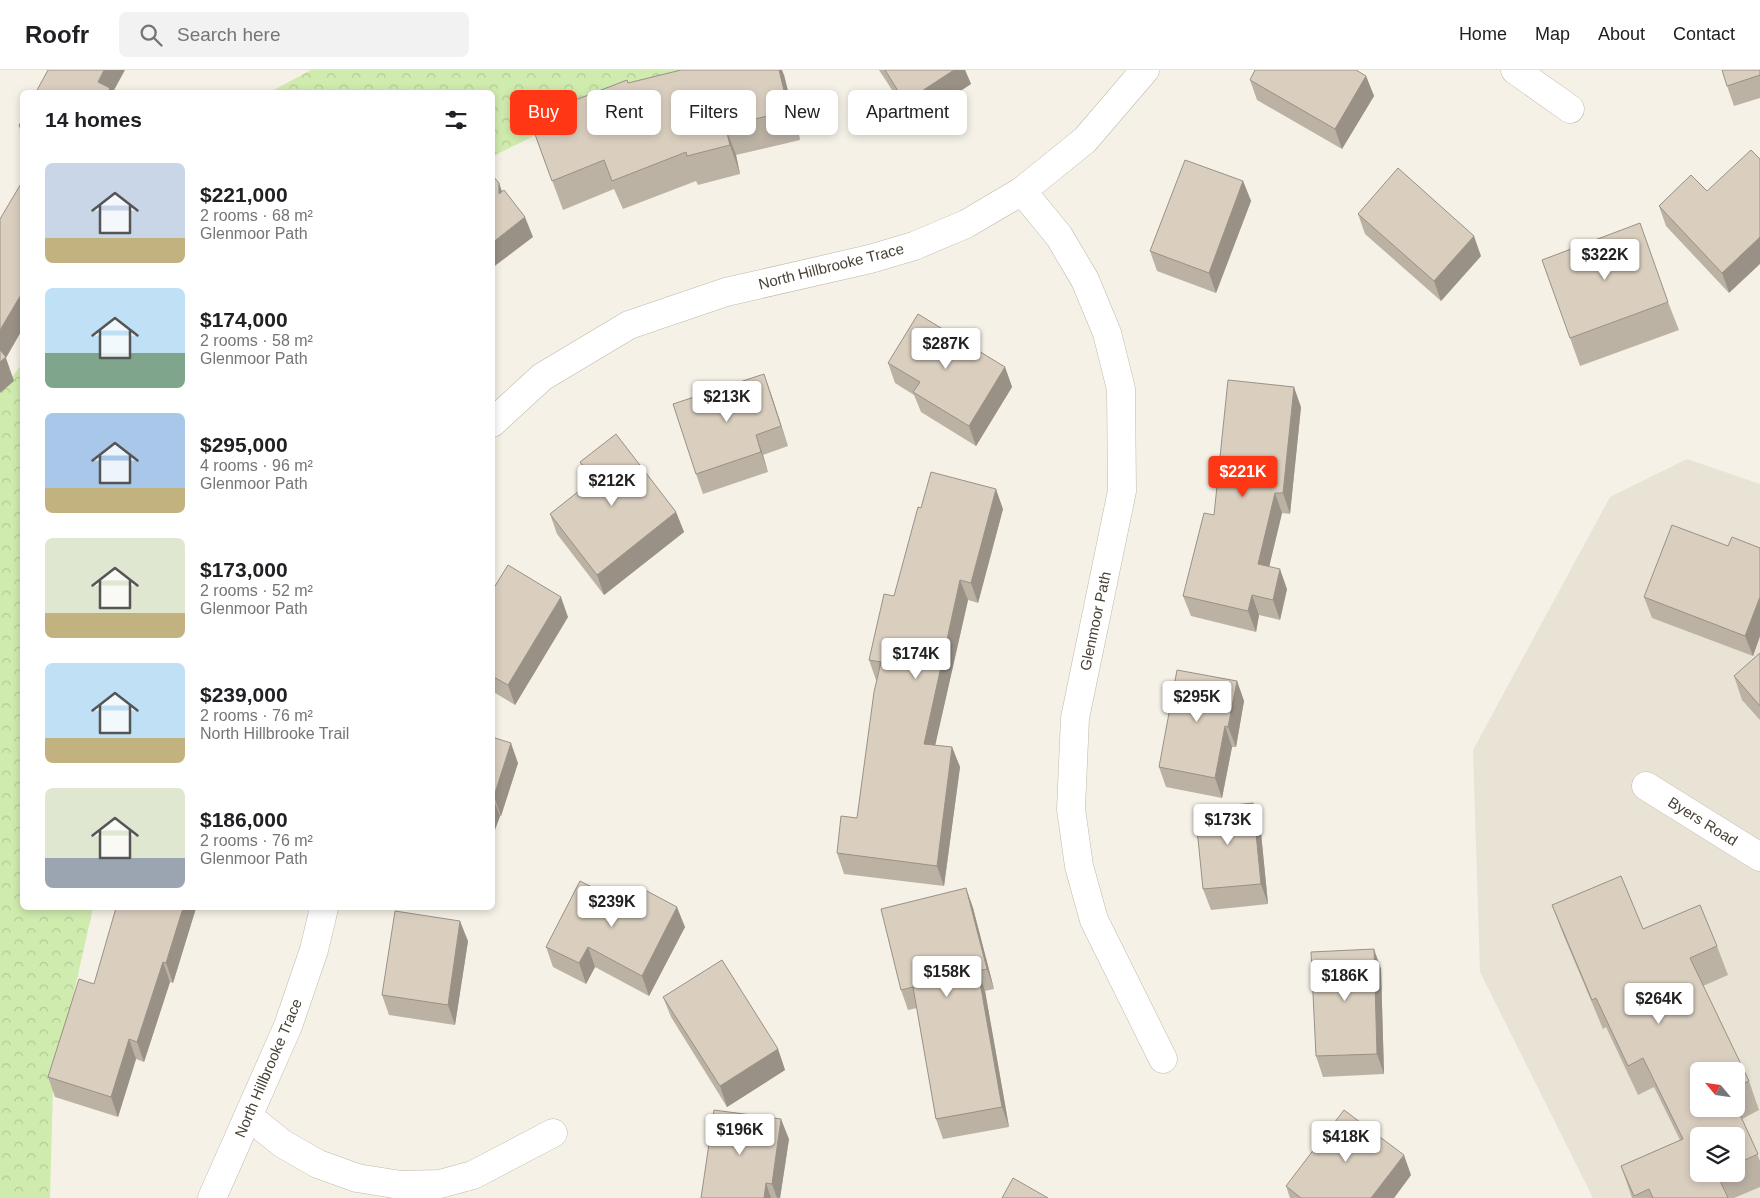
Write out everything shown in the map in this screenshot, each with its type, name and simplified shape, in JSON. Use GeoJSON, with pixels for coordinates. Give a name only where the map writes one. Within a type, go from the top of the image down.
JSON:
{"type":"FeatureCollection","features":[{"type":"Feature","properties":{"kind":"street","name":"North Hillbrooke Trace"},"geometry":{"type":"LineString","coordinates":[[495,420],[542,377],[629,325],[726,292],[870,259],[914,246],[966,224],[1022,191],[1085,140],[1145,70]]}},
{"type":"Feature","properties":{"kind":"street"},"geometry":{"type":"LineString","coordinates":[[1516,70],[1570,109]]}},
{"type":"Feature","properties":{"kind":"street","name":"Glenmoor Path"},"geometry":{"type":"LineString","coordinates":[[1022,191],[1059,236],[1085,280],[1107,333],[1121,390],[1122,492],[1075,718],[1071,809],[1079,866],[1094,920],[1163,1059]]}},
{"type":"Feature","properties":{"kind":"street","name":"Byers Road"},"geometry":{"type":"LineString","coordinates":[[1646,786],[1760,856]]}},
{"type":"Feature","properties":{"kind":"street","name":"North Hillbrooke Trace"},"geometry":{"type":"LineString","coordinates":[[212,1198],[288,1026],[314,950],[324,910]]}},
{"type":"Feature","properties":{"kind":"street"},"geometry":{"type":"LineString","coordinates":[[248,1116],[283,1144],[318,1164],[357,1178],[402,1185],[440,1184],[473,1176],[553,1133]]}},
{"type":"Feature","properties":{"kind":"shaded area"},"geometry":{"type":"Polygon","coordinates":[[[1687,459],[1760,484],[1760,1198],[1593,1198],[1480,972],[1473,750],[1610,497],[1687,459]]]}},
{"type":"Feature","properties":{"kind":"green space"},"geometry":{"type":"Polygon","coordinates":[[[311,70],[716,70],[659,90],[587,90],[587,115],[577,119],[577,90],[510,90],[510,135],[536,135],[495,155],[495,90],[274,90],[311,70]]]}},
{"type":"Feature","properties":{"kind":"green space"},"geometry":{"type":"Polygon","coordinates":[[[20,367],[20,910],[93,910],[53,1085],[50,1198],[0,1198],[0,393],[20,367]]]}},
{"type":"Feature","properties":{"kind":"building"},"geometry":{"type":"Polygon","coordinates":[[[48,70],[104,70],[98,82],[110,88],[109,90],[37,90],[48,70]]]}},
{"type":"Feature","properties":{"kind":"building"},"geometry":{"type":"Polygon","coordinates":[[[681,70],[779,70],[784,90],[766,90],[766,116],[756,119],[756,90],[671,90],[671,135],[727,135],[730,145],[687,156],[686,152],[612,181],[604,160],[552,181],[535,135],[577,135],[577,99],[587,96],[587,135],[661,135],[661,90],[601,90],[627,80],[628,83],[681,70]]]}},
{"type":"Feature","properties":{"kind":"building"},"geometry":{"type":"Polygon","coordinates":[[[885,70],[954,70],[923,90],[898,90],[885,70]]]}},
{"type":"Feature","properties":{"kind":"building"},"geometry":{"type":"Polygon","coordinates":[[[1255,70],[1356,70],[1366,76],[1335,129],[1250,80],[1255,70]]]}},
{"type":"Feature","properties":{"kind":"building"},"geometry":{"type":"Polygon","coordinates":[[[1722,70],[1760,70],[1760,75],[1727,86],[1722,70]]]}},
{"type":"Feature","properties":{"kind":"building"},"geometry":{"type":"Polygon","coordinates":[[[1751,150],[1760,159],[1760,237],[1722,273],[1659,206],[1691,175],[1707,191],[1751,150]]]}},
{"type":"Feature","properties":{"kind":"building"},"geometry":{"type":"Polygon","coordinates":[[[1185,160],[1243,181],[1209,273],[1150,251],[1185,160]]]}},
{"type":"Feature","properties":{"kind":"building"},"geometry":{"type":"Polygon","coordinates":[[[1398,168],[1474,236],[1434,281],[1358,214],[1398,168]]]}},
{"type":"Feature","properties":{"kind":"building"},"geometry":{"type":"Polygon","coordinates":[[[495,178],[499,183],[499,194],[504,190],[525,217],[495,241],[495,178]]]}},
{"type":"Feature","properties":{"kind":"building"},"geometry":{"type":"Polygon","coordinates":[[[20,185],[20,296],[0,330],[0,219],[20,185]]]}},
{"type":"Feature","properties":{"kind":"building"},"geometry":{"type":"Polygon","coordinates":[[[1640,223],[1668,302],[1570,338],[1542,260],[1640,223]]]}},
{"type":"Feature","properties":{"kind":"building"},"geometry":{"type":"Polygon","coordinates":[[[918,314],[1005,367],[969,426],[913,392],[920,382],[888,363],[918,314]]]}},
{"type":"Feature","properties":{"kind":"building"},"geometry":{"type":"Polygon","coordinates":[[[0,350],[6,357],[0,362],[0,350]]]}},
{"type":"Feature","properties":{"kind":"building"},"geometry":{"type":"Polygon","coordinates":[[[764,374],[781,426],[756,435],[761,452],[696,474],[673,404],[764,374]]]}},
{"type":"Feature","properties":{"kind":"building"},"geometry":{"type":"Polygon","coordinates":[[[1228,380],[1294,387],[1283,493],[1275,493],[1258,564],[1280,569],[1273,600],[1252,595],[1248,611],[1183,596],[1204,513],[1214,515],[1228,380]]]}},
{"type":"Feature","properties":{"kind":"building"},"geometry":{"type":"Polygon","coordinates":[[[616,434],[676,512],[597,575],[550,514],[594,479],[580,462],[616,434]]]}},
{"type":"Feature","properties":{"kind":"building"},"geometry":{"type":"Polygon","coordinates":[[[931,472],[996,489],[971,583],[960,580],[924,744],[952,747],[937,866],[837,853],[841,816],[857,818],[874,692],[881,662],[869,660],[884,594],[894,596],[918,507],[921,508],[931,472]]]}},
{"type":"Feature","properties":{"kind":"building"},"geometry":{"type":"Polygon","coordinates":[[[1672,525],[1728,546],[1732,537],[1760,548],[1760,597],[1745,636],[1644,597],[1672,525]]]}},
{"type":"Feature","properties":{"kind":"building"},"geometry":{"type":"Polygon","coordinates":[[[508,565],[561,597],[508,685],[495,678],[495,586],[508,565]]]}},
{"type":"Feature","properties":{"kind":"building"},"geometry":{"type":"Polygon","coordinates":[[[1760,653],[1760,706],[1734,676],[1760,653]]]}},
{"type":"Feature","properties":{"kind":"building"},"geometry":{"type":"Polygon","coordinates":[[[1177,670],[1237,681],[1228,727],[1225,726],[1215,778],[1159,767],[1177,670]]]}},
{"type":"Feature","properties":{"kind":"building"},"geometry":{"type":"Polygon","coordinates":[[[495,738],[511,743],[495,793],[495,738]]]}},
{"type":"Feature","properties":{"kind":"building"},"geometry":{"type":"Polygon","coordinates":[[[1253,803],[1261,884],[1203,889],[1195,809],[1253,803]]]}},
{"type":"Feature","properties":{"kind":"building"},"geometry":{"type":"Polygon","coordinates":[[[1621,876],[1643,929],[1700,905],[1717,946],[1690,958],[1740,1062],[1690,1062],[1690,1118],[1742,1118],[1758,1154],[1745,1160],[1745,1127],[1690,1127],[1690,1182],[1721,1182],[1728,1198],[1653,1198],[1649,1189],[1634,1196],[1621,1166],[1683,1139],[1643,1058],[1628,1066],[1596,998],[1592,1000],[1552,905],[1621,876]]]}},
{"type":"Feature","properties":{"kind":"building"},"geometry":{"type":"Polygon","coordinates":[[[580,881],[635,909],[645,890],[677,907],[642,976],[588,947],[579,963],[546,947],[580,881]]]}},
{"type":"Feature","properties":{"kind":"building"},"geometry":{"type":"Polygon","coordinates":[[[966,888],[987,969],[978,971],[1002,1107],[936,1119],[913,987],[901,990],[881,909],[966,888]]]}},
{"type":"Feature","properties":{"kind":"building"},"geometry":{"type":"Polygon","coordinates":[[[115,910],[182,910],[166,963],[163,962],[137,1042],[129,1039],[111,1097],[48,1077],[79,979],[94,984],[115,910]]]}},
{"type":"Feature","properties":{"kind":"building"},"geometry":{"type":"Polygon","coordinates":[[[395,911],[460,921],[448,1005],[382,995],[395,911]]]}},
{"type":"Feature","properties":{"kind":"building"},"geometry":{"type":"Polygon","coordinates":[[[1374,949],[1377,1054],[1316,1056],[1311,952],[1374,949]]]}},
{"type":"Feature","properties":{"kind":"building"},"geometry":{"type":"Polygon","coordinates":[[[722,960],[778,1049],[720,1086],[663,997],[722,960]]]}},
{"type":"Feature","properties":{"kind":"building"},"geometry":{"type":"Polygon","coordinates":[[[1745,1073],[1749,1081],[1745,1083],[1745,1073]]]}},
{"type":"Feature","properties":{"kind":"building"},"geometry":{"type":"Polygon","coordinates":[[[714,1110],[781,1119],[772,1184],[766,1183],[764,1198],[701,1198],[714,1110]]]}},
{"type":"Feature","properties":{"kind":"building"},"geometry":{"type":"Polygon","coordinates":[[[1344,1110],[1404,1155],[1371,1198],[1301,1198],[1286,1186],[1344,1110]]]}},
{"type":"Feature","properties":{"kind":"building"},"geometry":{"type":"Polygon","coordinates":[[[1013,1178],[1048,1198],[1002,1198],[1013,1178]]]}}]}
